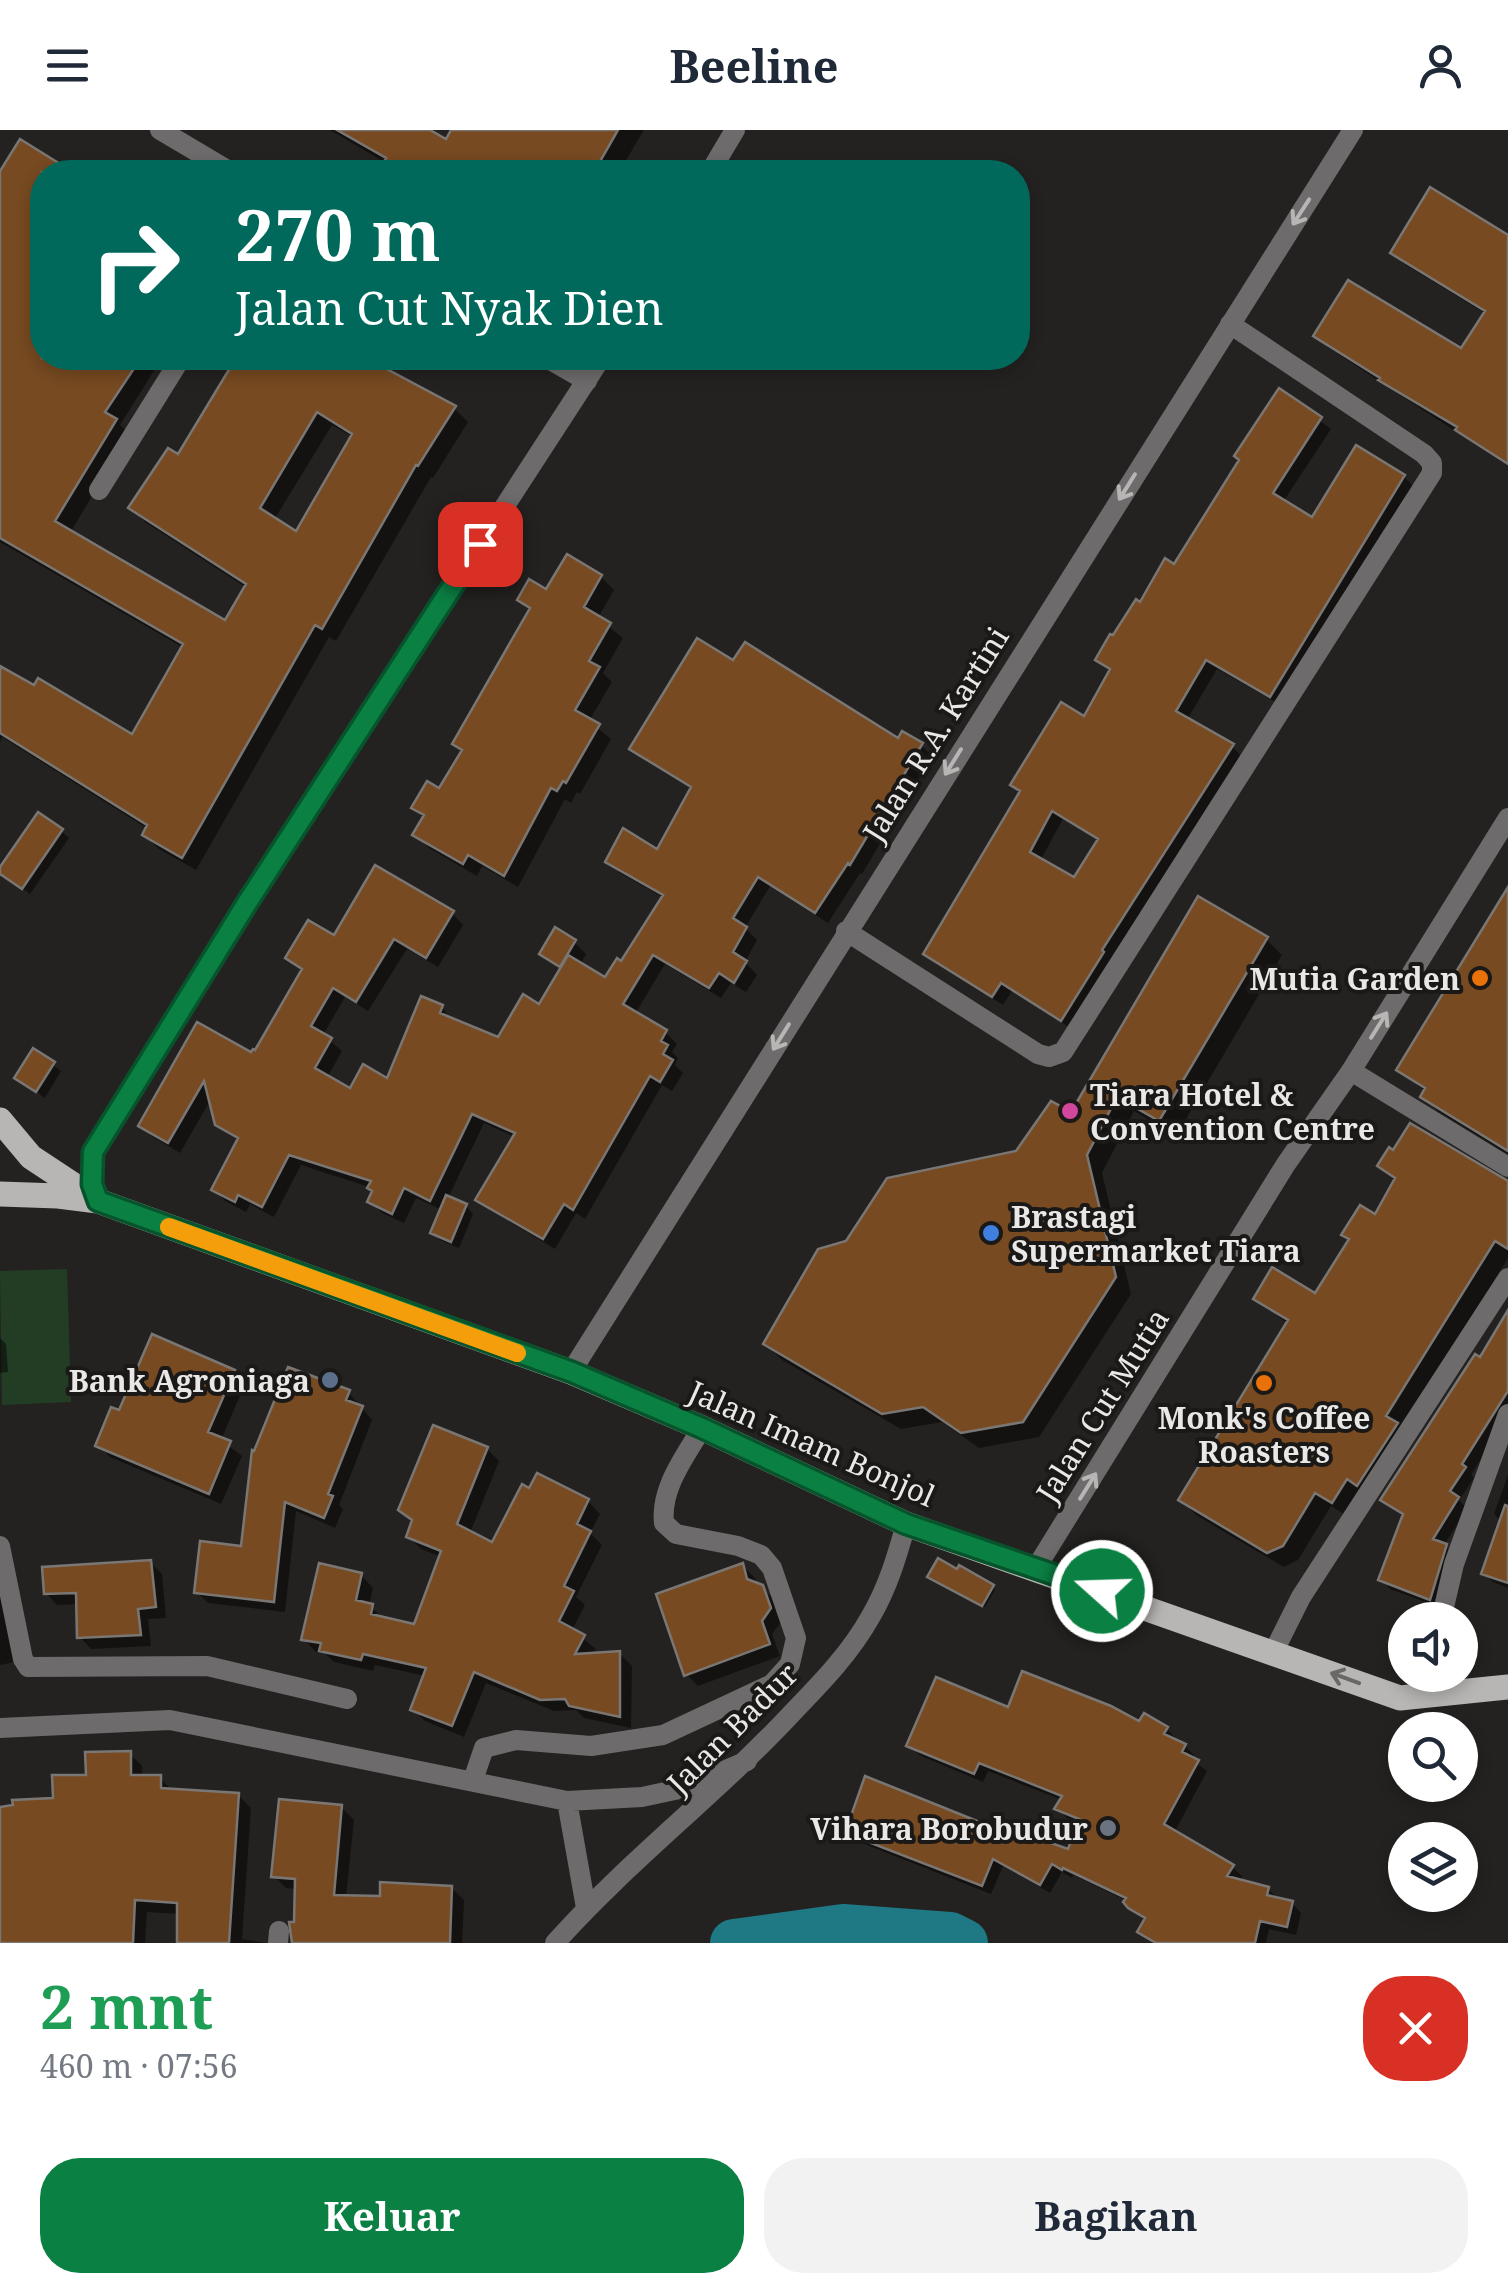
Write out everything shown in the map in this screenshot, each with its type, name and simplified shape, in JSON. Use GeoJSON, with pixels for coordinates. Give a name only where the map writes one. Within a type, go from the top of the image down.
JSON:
{"type":"FeatureCollection","features":[{"type":"Feature","properties":{"kind":"main road","name":"Jalan Imam Bonjol"},"geometry":{"type":"LineString","coordinates":[[0,1120],[31,1157],[98,1201]]}},
{"type":"Feature","properties":{"kind":"main road","name":"Jalan Imam Bonjol"},"geometry":{"type":"LineString","coordinates":[[0,1194],[98,1201],[572,1372],[906,1524],[1400,1698],[1412,1692]]}},
{"type":"Feature","properties":{"kind":"main road","name":"Jalan Imam Bonjol"},"geometry":{"type":"LineString","coordinates":[[1478,1686],[1508,1687]]}},
{"type":"Feature","properties":{"kind":"street"},"geometry":{"type":"LineString","coordinates":[[160,130],[211,160]]}},
{"type":"Feature","properties":{"kind":"street"},"geometry":{"type":"LineString","coordinates":[[717,160],[735,130]]}},
{"type":"Feature","properties":{"kind":"street","name":"Jalan R.A. Kartini"},"geometry":{"type":"LineString","coordinates":[[572,1372],[1353,130]]}},
{"type":"Feature","properties":{"kind":"street"},"geometry":{"type":"LineString","coordinates":[[846,931],[1038,1054],[1049,1057],[1062,1052],[1432,473],[1432,463],[1424,454],[1230,324]]}},
{"type":"Feature","properties":{"kind":"street"},"geometry":{"type":"LineString","coordinates":[[99,490],[174,370]]}},
{"type":"Feature","properties":{"kind":"street"},"geometry":{"type":"LineString","coordinates":[[569,370],[587,380]]}},
{"type":"Feature","properties":{"kind":"street"},"geometry":{"type":"LineString","coordinates":[[98,1201],[92,1184],[93,1152],[257,886],[593,370]]}},
{"type":"Feature","properties":{"kind":"street","name":"Jalan Cut Mutia"},"geometry":{"type":"LineString","coordinates":[[1036,1568],[1286,1164],[1351,1070],[1508,818]]}},
{"type":"Feature","properties":{"kind":"street"},"geometry":{"type":"LineString","coordinates":[[1351,1070],[1508,1166]]}},
{"type":"Feature","properties":{"kind":"street"},"geometry":{"type":"LineString","coordinates":[[1274,1651],[1301,1597],[1508,1278]]}},
{"type":"Feature","properties":{"kind":"street"},"geometry":{"type":"LineString","coordinates":[[1445,1602],[1454,1564],[1508,1414]]}},
{"type":"Feature","properties":{"kind":"street"},"geometry":{"type":"LineString","coordinates":[[473,1780],[484,1748],[516,1740],[590,1746],[663,1735],[772,1684],[790,1664],[796,1638],[772,1568],[761,1555],[738,1546],[676,1534],[664,1523],[662,1507],[702,1428]]}},
{"type":"Feature","properties":{"kind":"street","name":"Jalan Badur"},"geometry":{"type":"LineString","coordinates":[[555,1943],[586,1908],[747,1761],[841,1662],[871,1617],[892,1574],[906,1524]]}},
{"type":"Feature","properties":{"kind":"street"},"geometry":{"type":"LineString","coordinates":[[0,1546],[22,1659],[28,1667],[208,1666],[347,1699]]}},
{"type":"Feature","properties":{"kind":"street"},"geometry":{"type":"LineString","coordinates":[[0,1728],[170,1720],[567,1801],[642,1798],[684,1788],[747,1761]]}},
{"type":"Feature","properties":{"kind":"street"},"geometry":{"type":"LineString","coordinates":[[567,1801],[586,1908]]}},
{"type":"Feature","properties":{"kind":"green space"},"geometry":{"type":"Polygon","coordinates":[[[67,1269],[71,1402],[2,1405],[0,1271],[67,1269]]]}},
{"type":"Feature","properties":{"kind":"building"},"geometry":{"type":"Polygon","coordinates":[[[337,130],[430,130],[446,139],[451,130],[618,130],[601,160],[386,158],[337,130]]]}},
{"type":"Feature","properties":{"kind":"building"},"geometry":{"type":"Polygon","coordinates":[[[20,139],[54,160],[30,160],[30,370],[133,370],[105,412],[117,419],[55,521],[225,620],[246,584],[128,508],[168,448],[178,454],[229,370],[388,370],[456,406],[416,465],[322,629],[315,625],[182,858],[142,835],[147,825],[0,733],[0,666],[34,685],[38,678],[132,734],[183,644],[0,538],[0,171],[20,139]],[[317,412],[260,508],[296,531],[352,434],[317,412]]]}},
{"type":"Feature","properties":{"kind":"building"},"geometry":{"type":"Polygon","coordinates":[[[1430,187],[1508,235],[1508,464],[1313,336],[1348,280],[1461,348],[1485,311],[1390,253],[1430,187]]]}},
{"type":"Feature","properties":{"kind":"building"},"geometry":{"type":"Polygon","coordinates":[[[1279,388],[1322,417],[1273,493],[1312,517],[1356,445],[1405,475],[1270,697],[1206,660],[1176,711],[1234,744],[1061,1021],[1001,983],[992,997],[923,954],[1020,791],[1010,785],[1061,702],[1084,716],[1110,669],[1095,660],[1110,634],[1113,635],[1136,599],[1140,602],[1165,558],[1174,564],[1239,460],[1234,456],[1279,388]],[[1052,811],[1030,852],[1074,877],[1098,839],[1052,811]]]}},
{"type":"Feature","properties":{"kind":"building"},"geometry":{"type":"Polygon","coordinates":[[[567,554],[602,575],[584,607],[611,623],[589,661],[600,667],[575,710],[600,724],[566,783],[563,781],[557,791],[551,788],[504,876],[468,855],[463,864],[412,835],[424,815],[411,808],[427,781],[439,788],[462,750],[452,744],[530,608],[517,600],[529,579],[546,589],[567,554]]]}},
{"type":"Feature","properties":{"kind":"building"},"geometry":{"type":"Polygon","coordinates":[[[697,638],[733,660],[745,642],[898,738],[902,731],[923,743],[850,865],[815,913],[758,877],[733,918],[747,927],[733,952],[747,961],[734,983],[719,973],[709,988],[653,955],[623,1004],[667,1030],[661,1041],[668,1045],[663,1054],[673,1060],[660,1082],[650,1076],[573,1210],[564,1204],[543,1239],[475,1200],[515,1133],[472,1114],[430,1201],[404,1188],[392,1214],[367,1202],[371,1181],[289,1155],[262,1207],[238,1195],[235,1202],[211,1190],[238,1138],[215,1125],[204,1081],[168,1143],[138,1126],[197,1022],[251,1052],[255,1050],[302,969],[285,958],[308,920],[334,935],[375,865],[454,911],[426,958],[394,939],[356,1002],[333,988],[311,1026],[332,1038],[315,1068],[350,1088],[363,1064],[387,1078],[421,996],[443,1005],[440,1013],[498,1037],[523,994],[539,1004],[568,955],[605,977],[617,958],[621,961],[663,895],[605,862],[623,828],[657,849],[691,787],[629,749],[697,638]]]}},
{"type":"Feature","properties":{"kind":"building"},"geometry":{"type":"Polygon","coordinates":[[[38,812],[63,829],[22,889],[0,874],[0,867],[38,812]]]}},
{"type":"Feature","properties":{"kind":"building","name":"Mutia Garden"},"geometry":{"type":"Polygon","coordinates":[[[1508,887],[1508,1151],[1420,1097],[1425,1088],[1396,1070],[1508,887]]]}},
{"type":"Feature","properties":{"kind":"building"},"geometry":{"type":"Polygon","coordinates":[[[1198,896],[1268,937],[1159,1121],[1117,1097],[1087,1155],[1116,1277],[1023,1422],[961,1433],[923,1407],[882,1414],[763,1344],[818,1249],[846,1241],[887,1178],[1016,1151],[1051,1101],[1071,1112],[1198,896]]]}},
{"type":"Feature","properties":{"kind":"building"},"geometry":{"type":"Polygon","coordinates":[[[555,927],[576,940],[560,967],[539,954],[555,927]]]}},
{"type":"Feature","properties":{"kind":"building"},"geometry":{"type":"Polygon","coordinates":[[[33,1048],[55,1062],[36,1092],[14,1078],[33,1048]]]}},
{"type":"Feature","properties":{"kind":"building"},"geometry":{"type":"Polygon","coordinates":[[[1410,1123],[1508,1181],[1508,1249],[1495,1241],[1386,1416],[1398,1423],[1357,1486],[1347,1479],[1332,1503],[1315,1493],[1283,1546],[1267,1553],[1178,1500],[1288,1320],[1253,1299],[1272,1267],[1315,1293],[1349,1239],[1341,1235],[1360,1205],[1375,1214],[1395,1178],[1377,1166],[1410,1123]]]}},
{"type":"Feature","properties":{"kind":"building"},"geometry":{"type":"Polygon","coordinates":[[[446,1195],[467,1204],[451,1242],[430,1233],[446,1195]]]}},
{"type":"Feature","properties":{"kind":"building"},"geometry":{"type":"Polygon","coordinates":[[[1508,1310],[1508,1391],[1462,1464],[1466,1467],[1450,1491],[1459,1497],[1433,1539],[1447,1544],[1430,1600],[1378,1580],[1403,1514],[1380,1500],[1475,1354],[1480,1357],[1508,1310]]]}},
{"type":"Feature","properties":{"kind":"building"},"geometry":{"type":"Polygon","coordinates":[[[152,1334],[235,1370],[208,1432],[231,1441],[209,1494],[95,1446],[111,1407],[119,1410],[152,1334]]]}},
{"type":"Feature","properties":{"kind":"building"},"geometry":{"type":"Polygon","coordinates":[[[288,1367],[350,1390],[346,1400],[363,1406],[328,1494],[333,1496],[324,1518],[285,1502],[274,1602],[194,1593],[200,1541],[241,1546],[252,1450],[288,1367]]]}},
{"type":"Feature","properties":{"kind":"building"},"geometry":{"type":"Polygon","coordinates":[[[433,1425],[488,1447],[457,1524],[492,1542],[522,1484],[529,1488],[537,1473],[589,1499],[577,1524],[591,1531],[564,1586],[574,1591],[559,1621],[585,1635],[575,1654],[620,1651],[620,1717],[569,1706],[565,1699],[540,1700],[474,1672],[452,1726],[410,1710],[426,1668],[363,1654],[361,1660],[319,1651],[321,1643],[301,1640],[319,1563],[362,1573],[356,1600],[373,1604],[371,1614],[414,1624],[441,1551],[406,1537],[412,1520],[398,1510],[433,1425]]]}},
{"type":"Feature","properties":{"kind":"building"},"geometry":{"type":"Polygon","coordinates":[[[1505,1505],[1508,1506],[1508,1583],[1481,1574],[1505,1505]]]}},
{"type":"Feature","properties":{"kind":"building"},"geometry":{"type":"Polygon","coordinates":[[[938,1558],[994,1585],[982,1606],[927,1577],[938,1558]]]}},
{"type":"Feature","properties":{"kind":"building"},"geometry":{"type":"Polygon","coordinates":[[[151,1560],[156,1607],[138,1609],[141,1635],[77,1638],[76,1593],[44,1594],[42,1567],[151,1560]]]}},
{"type":"Feature","properties":{"kind":"building"},"geometry":{"type":"Polygon","coordinates":[[[743,1563],[747,1579],[763,1585],[771,1608],[762,1621],[770,1644],[684,1676],[656,1594],[743,1563]]]}},
{"type":"Feature","properties":{"kind":"building"},"geometry":{"type":"Polygon","coordinates":[[[1022,1671],[1139,1721],[1144,1713],[1168,1727],[1164,1734],[1186,1744],[1182,1752],[1199,1760],[1164,1824],[1234,1865],[1227,1876],[1269,1887],[1267,1895],[1293,1901],[1287,1927],[1260,1921],[1255,1943],[1156,1943],[1137,1932],[1145,1918],[1128,1908],[1123,1902],[1126,1898],[1052,1864],[1040,1885],[993,1859],[982,1886],[845,1833],[865,1776],[1012,1835],[1014,1830],[1068,1849],[1079,1819],[1054,1809],[1062,1796],[979,1763],[974,1774],[906,1746],[936,1677],[1008,1707],[1022,1671]]]}},
{"type":"Feature","properties":{"kind":"building"},"geometry":{"type":"Polygon","coordinates":[[[131,1751],[131,1775],[161,1775],[161,1788],[239,1793],[229,1943],[177,1943],[177,1903],[135,1900],[133,1943],[0,1943],[0,1807],[13,1805],[12,1800],[53,1798],[52,1775],[86,1775],[85,1752],[131,1751]]]}},
{"type":"Feature","properties":{"kind":"building"},"geometry":{"type":"Polygon","coordinates":[[[279,1799],[342,1805],[334,1895],[380,1896],[380,1882],[452,1886],[450,1943],[292,1943],[289,1922],[294,1922],[295,1879],[271,1877],[279,1799]]]}},
{"type":"Feature","properties":{"kind":"waterway"},"geometry":{"type":"LineString","coordinates":[[734,1943],[843,1928],[950,1936],[964,1943]]}},
{"type":"Feature","properties":{"kind":"slow traffic"},"geometry":{"type":"LineString","coordinates":[[169,1227],[517,1353]]}},
{"type":"Feature","properties":{"kind":"place","name":"Mutia Garden"},"geometry":{"type":"Point","coordinates":[1480,978]}},
{"type":"Feature","properties":{"kind":"place","name":"Tiara Hotel & Convention Centre"},"geometry":{"type":"Point","coordinates":[1070,1111]}},
{"type":"Feature","properties":{"kind":"place","name":"Brastagi Supermarket Tiara"},"geometry":{"type":"Point","coordinates":[991,1233]}},
{"type":"Feature","properties":{"kind":"place","name":"Bank Agroniaga"},"geometry":{"type":"Point","coordinates":[330,1380]}},
{"type":"Feature","properties":{"kind":"place","name":"Monk's Coffee Roasters"},"geometry":{"type":"Point","coordinates":[1264,1383]}},
{"type":"Feature","properties":{"kind":"place","name":"Vihara Borobudur"},"geometry":{"type":"Point","coordinates":[1108,1828]}},
{"type":"Feature","properties":{"kind":"route"},"geometry":{"type":"LineString","coordinates":[[480,544],[247,903],[93,1152],[90,1167],[98,1201],[572,1372],[906,1524],[1102,1591]]}}]}
